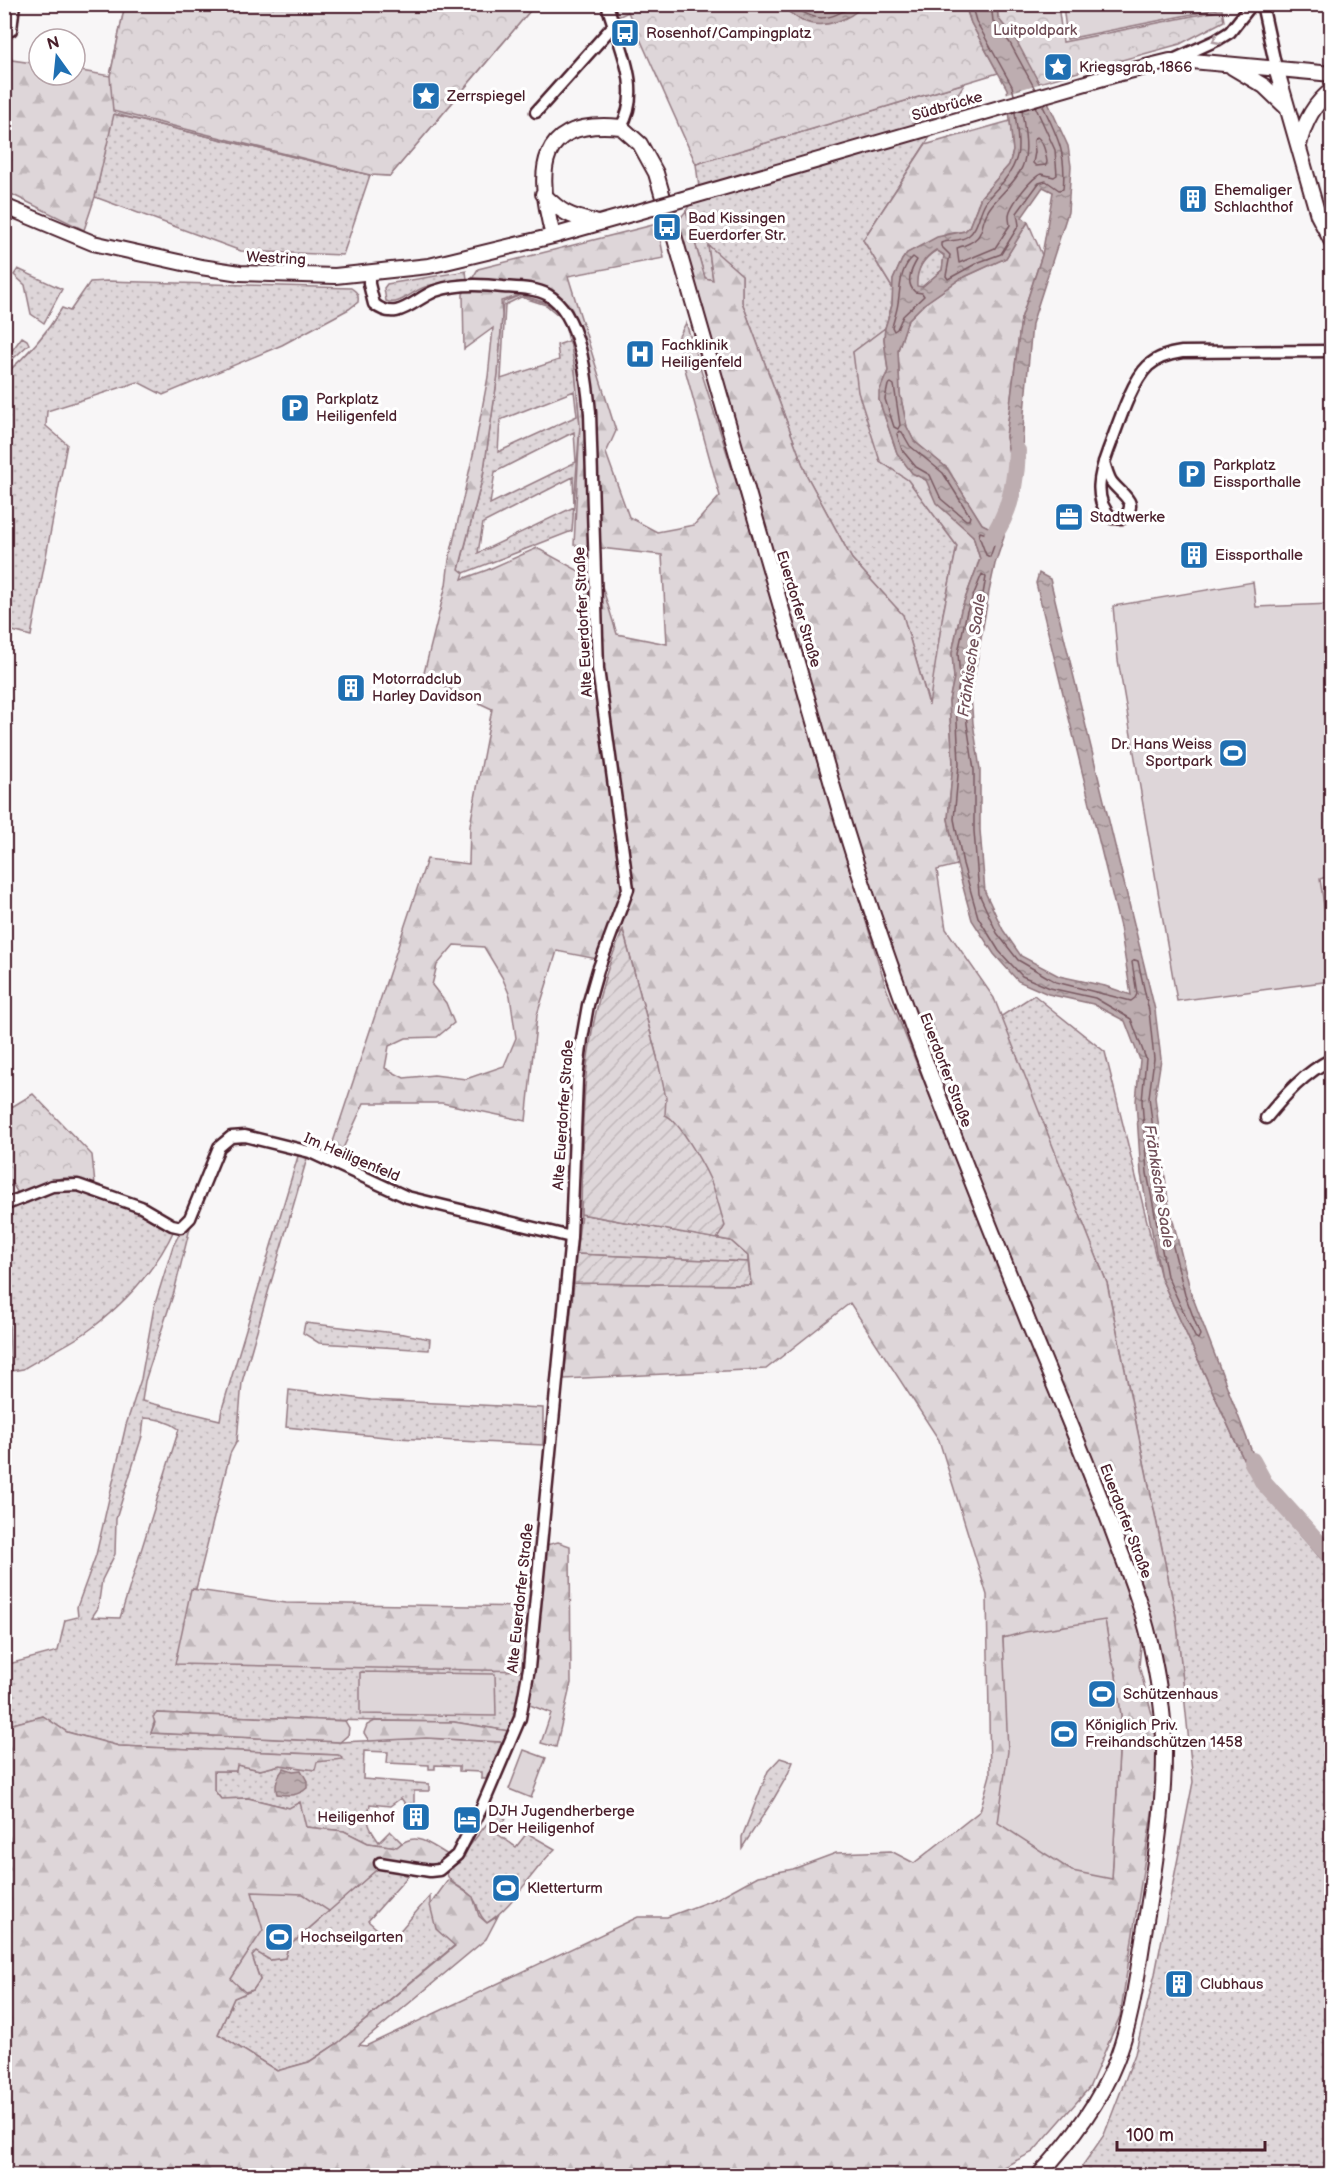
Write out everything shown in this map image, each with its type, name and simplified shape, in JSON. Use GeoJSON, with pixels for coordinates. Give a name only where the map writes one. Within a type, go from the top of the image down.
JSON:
{"type":"FeatureCollection","features":[{"type":"Feature","properties":{"kind":"main road","name":"Südbrücke"},"geometry":{"type":"LineString","coordinates":[[600,222],[1117,74],[1170,61],[1332,74]]}},
{"type":"Feature","properties":{"kind":"main road"},"geometry":{"type":"LineString","coordinates":[[1225,64],[1264,86],[1288,108]]}},
{"type":"Feature","properties":{"kind":"main road"},"geometry":{"type":"LineString","coordinates":[[1276,68],[1318,215],[1332,242]]}},
{"type":"Feature","properties":{"kind":"main road"},"geometry":{"type":"LineString","coordinates":[[1298,147],[1303,128],[1312,110],[1332,90]]}},
{"type":"Feature","properties":{"kind":"main road"},"geometry":{"type":"LineString","coordinates":[[553,236],[543,194],[544,167],[551,150],[559,139],[586,126],[621,126]]}},
{"type":"Feature","properties":{"kind":"main road","name":"Euerdorfer Straße"},"geometry":{"type":"LineString","coordinates":[[621,126],[640,144],[656,173],[868,905],[936,1093],[1108,1516],[1137,1595],[1153,1654],[1161,1707],[1164,1777],[1161,1816],[1131,2016],[1116,2062],[1100,2094],[1082,2123],[1038,2175]]}},
{"type":"Feature","properties":{"kind":"main road"},"geometry":{"type":"LineString","coordinates":[[543,194],[567,215],[600,222]]}},
{"type":"Feature","properties":{"kind":"main road","name":"Westring"},"geometry":{"type":"LineString","coordinates":[[4,206],[93,243],[201,267],[240,273],[290,276],[335,276],[429,266],[553,236],[600,222]]}},
{"type":"Feature","properties":{"kind":"street"},"geometry":{"type":"LineString","coordinates":[[11,30],[14,4]]}},
{"type":"Feature","properties":{"kind":"street"},"geometry":{"type":"LineString","coordinates":[[607,4],[632,89],[628,115],[621,126]]}},
{"type":"Feature","properties":{"kind":"street"},"geometry":{"type":"LineString","coordinates":[[1170,61],[1230,32],[1252,4]]}},
{"type":"Feature","properties":{"kind":"street"},"geometry":{"type":"LineString","coordinates":[[1262,4],[1276,68]]}},
{"type":"Feature","properties":{"kind":"street"},"geometry":{"type":"LineString","coordinates":[[536,112],[613,26]]}},
{"type":"Feature","properties":{"kind":"street","name":"Alte Euerdorfer Straße"},"geometry":{"type":"LineString","coordinates":[[369,273],[374,304],[386,311],[393,312],[435,291],[480,284],[535,290],[547,294],[565,312],[582,359],[590,413],[598,669],[628,889],[598,970],[588,1005],[582,1039],[571,1237],[529,1668],[522,1711],[482,1807],[457,1855],[439,1870],[430,1871],[380,1863]]}},
{"type":"Feature","properties":{"kind":"street"},"geometry":{"type":"LineString","coordinates":[[1104,462],[1110,479],[1130,503],[1130,509],[1123,518],[1112,518],[1104,511],[1100,485],[1104,462],[1138,378],[1158,358],[1182,352],[1332,351]]}},
{"type":"Feature","properties":{"kind":"street"},"geometry":{"type":"LineString","coordinates":[[1266,1118],[1290,1089],[1309,1072],[1332,1059]]}},
{"type":"Feature","properties":{"kind":"street","name":"Im Heiligenfeld"},"geometry":{"type":"LineString","coordinates":[[4,1204],[52,1186],[78,1185],[141,1207],[172,1225],[181,1227],[190,1218],[219,1147],[231,1137],[245,1136],[310,1152],[407,1197],[571,1237]]}},
{"type":"Feature","properties":{"kind":"green space"},"geometry":{"type":"Polygon","coordinates":[[[125,4],[535,5],[390,176],[370,175],[113,111],[110,76],[125,4]]]}},
{"type":"Feature","properties":{"kind":"green space"},"geometry":{"type":"Polygon","coordinates":[[[1063,4],[1227,5],[1217,9],[1067,39],[1063,4]]]}},
{"type":"Feature","properties":{"kind":"green space"},"geometry":{"type":"Polygon","coordinates":[[[125,5],[535,5],[390,176],[370,175],[114,114],[95,197],[84,230],[5,191],[4,35],[12,60],[27,62],[27,87],[87,87],[87,72],[110,76],[125,5]]]}},
{"type":"Feature","properties":{"kind":"green space"},"geometry":{"type":"Polygon","coordinates":[[[614,5],[779,5],[802,21],[864,5],[965,5],[971,23],[998,73],[696,164],[628,12],[618,17],[614,5]]]}},
{"type":"Feature","properties":{"kind":"green space","name":"Luitpoldpark"},"geometry":{"type":"Polygon","coordinates":[[[997,5],[1058,5],[1063,42],[1222,10],[1224,21],[1180,44],[1039,83],[998,18],[997,5]]]}},
{"type":"Feature","properties":{"kind":"green space"},"geometry":{"type":"Polygon","coordinates":[[[965,83],[863,240],[893,289],[892,305],[885,328],[853,352],[880,461],[908,480],[957,546],[943,614],[930,707],[903,616],[852,559],[807,476],[742,302],[742,275],[708,246],[713,280],[705,278],[686,211],[699,188],[696,164],[965,83]]]}},
{"type":"Feature","properties":{"kind":"green space"},"geometry":{"type":"Polygon","coordinates":[[[113,114],[370,175],[343,255],[241,251],[95,197],[113,114]]]}},
{"type":"Feature","properties":{"kind":"green space"},"geometry":{"type":"Polygon","coordinates":[[[1010,121],[1013,151],[1009,165],[981,197],[969,227],[965,231],[947,234],[907,253],[893,280],[893,289],[863,240],[925,145],[1010,121]]]}},
{"type":"Feature","properties":{"kind":"green space"},"geometry":{"type":"Polygon","coordinates":[[[686,211],[705,278],[713,280],[708,245],[742,275],[742,302],[807,476],[852,559],[903,615],[929,705],[943,614],[957,546],[908,480],[880,461],[858,392],[853,352],[885,328],[888,371],[879,400],[897,453],[912,473],[926,480],[973,536],[980,559],[961,610],[952,653],[954,678],[949,701],[953,763],[948,819],[957,865],[937,870],[946,929],[994,998],[1107,1283],[1176,1616],[1185,1700],[1166,1696],[1152,1619],[1100,1477],[1008,1259],[909,1001],[840,790],[678,221],[686,211]]]}},
{"type":"Feature","properties":{"kind":"green space"},"geometry":{"type":"Polygon","coordinates":[[[1028,222],[1042,255],[1021,319],[1006,437],[1013,475],[992,529],[982,524],[947,468],[914,441],[907,427],[900,394],[898,350],[908,320],[924,304],[960,279],[1006,258],[1028,222]]]}},
{"type":"Feature","properties":{"kind":"green space"},"geometry":{"type":"Polygon","coordinates":[[[657,224],[664,258],[568,276],[616,431],[606,453],[629,517],[657,532],[694,525],[720,496],[677,340],[686,323],[766,577],[820,771],[887,990],[1129,1591],[1142,1635],[1139,1666],[1155,1725],[1158,1775],[1120,2016],[1089,2088],[1033,2152],[988,2175],[5,2176],[5,1726],[43,1716],[67,1732],[119,1746],[338,1755],[343,1759],[317,1762],[315,1770],[280,1765],[260,1770],[237,1765],[236,1771],[214,1771],[214,1790],[221,1799],[248,1798],[289,1808],[300,1802],[306,1827],[344,1831],[368,1843],[397,1847],[410,1840],[422,1840],[448,1855],[440,1864],[382,1865],[288,1947],[285,1958],[270,1960],[256,1951],[252,1956],[260,1980],[253,1990],[234,1998],[218,2034],[277,2071],[309,2062],[338,2043],[455,1946],[436,1929],[430,1905],[448,1880],[473,1897],[479,1916],[487,1923],[498,1916],[486,1939],[359,2045],[366,2046],[638,1917],[667,1917],[718,1898],[758,1876],[793,1869],[836,1853],[891,1851],[914,1863],[980,1811],[990,1775],[987,1595],[939,1440],[850,1303],[766,1369],[564,1379],[574,1283],[751,1285],[748,1256],[731,1241],[581,1214],[583,1087],[657,1057],[623,930],[597,959],[557,951],[537,1015],[526,1121],[442,1103],[364,1103],[339,1157],[329,1154],[427,859],[469,864],[470,825],[492,709],[423,677],[446,585],[449,560],[488,377],[493,328],[464,349],[463,294],[478,269],[657,224]],[[521,295],[501,301],[498,374],[483,476],[459,569],[464,573],[462,579],[537,548],[601,583],[617,634],[667,644],[662,555],[574,545],[580,425],[575,369],[566,318],[546,303],[521,295]],[[454,945],[437,965],[432,985],[446,1003],[454,1023],[437,1037],[406,1038],[389,1046],[385,1068],[404,1078],[434,1075],[466,1079],[504,1066],[516,1038],[510,996],[502,977],[484,947],[454,945]],[[1105,1621],[1003,1638],[1004,1654],[1112,1878],[1121,1716],[1115,1668],[1105,1621]]]}},
{"type":"Feature","properties":{"kind":"green space"},"geometry":{"type":"Polygon","coordinates":[[[937,250],[944,256],[942,270],[922,287],[916,287],[917,275],[921,266],[927,257],[937,250]]]}},
{"type":"Feature","properties":{"kind":"green space"},"geometry":{"type":"Polygon","coordinates":[[[18,269],[62,289],[44,323],[31,314],[25,285],[14,275],[18,269]]]}},
{"type":"Feature","properties":{"kind":"green space"},"geometry":{"type":"Polygon","coordinates":[[[466,271],[467,279],[430,285],[396,302],[386,301],[384,288],[387,284],[466,271]]]}},
{"type":"Feature","properties":{"kind":"green space"},"geometry":{"type":"Polygon","coordinates":[[[90,282],[351,288],[357,294],[358,302],[282,345],[163,395],[138,382],[47,411],[46,426],[67,444],[31,636],[5,629],[5,374],[36,344],[62,308],[70,311],[90,282]]]}},
{"type":"Feature","properties":{"kind":"green space"},"geometry":{"type":"Polygon","coordinates":[[[521,295],[546,303],[566,318],[575,369],[580,425],[574,505],[573,477],[483,523],[478,553],[574,507],[572,531],[464,573],[459,570],[483,476],[498,374],[503,302],[521,295]],[[521,297],[505,305],[501,379],[559,360],[557,345],[569,341],[564,320],[546,305],[521,297]],[[574,391],[500,420],[498,452],[577,416],[574,391]],[[574,432],[495,472],[490,504],[576,462],[574,432]]]}},
{"type":"Feature","properties":{"kind":"green space"},"geometry":{"type":"Polygon","coordinates":[[[22,337],[29,344],[5,366],[5,360],[22,337]]]}},
{"type":"Feature","properties":{"kind":"green space","name":"Dr. Hans Weiss Sportpark"},"geometry":{"type":"Polygon","coordinates":[[[1253,582],[1256,607],[1331,604],[1331,875],[1320,879],[1331,951],[1331,981],[1177,1001],[1118,660],[1113,606],[1253,582]]]}},
{"type":"Feature","properties":{"kind":"green space"},"geometry":{"type":"Polygon","coordinates":[[[623,930],[657,1057],[666,1098],[665,1115],[686,1136],[714,1189],[725,1226],[717,1239],[581,1214],[584,1104],[591,1035],[609,966],[623,930]]]}},
{"type":"Feature","properties":{"kind":"green space"},"geometry":{"type":"Polygon","coordinates":[[[1034,995],[1105,1052],[1161,1278],[1247,1467],[1331,1570],[1331,2175],[1076,2175],[1104,2135],[1135,2054],[1155,1974],[1193,1782],[1176,1616],[1107,1283],[1000,1017],[1034,995]]]}},
{"type":"Feature","properties":{"kind":"green space"},"geometry":{"type":"Polygon","coordinates":[[[33,1094],[92,1155],[95,1185],[73,1178],[61,1178],[19,1195],[13,1185],[5,1188],[5,1111],[33,1094]]]}},
{"type":"Feature","properties":{"kind":"green space"},"geometry":{"type":"Polygon","coordinates":[[[299,1153],[308,1155],[242,1382],[237,1441],[230,1454],[196,1589],[192,1589],[525,1671],[518,1709],[509,1731],[454,1722],[321,1720],[157,1713],[151,1733],[340,1742],[426,1738],[502,1742],[486,1779],[481,1779],[481,1772],[459,1771],[459,1766],[435,1765],[435,1769],[429,1769],[429,1765],[387,1763],[388,1752],[364,1751],[363,1779],[429,1784],[429,1791],[414,1791],[414,1809],[408,1808],[401,1798],[390,1806],[370,1804],[368,1820],[372,1832],[379,1842],[390,1831],[402,1843],[397,1847],[368,1843],[344,1831],[306,1827],[289,1808],[248,1798],[221,1799],[214,1790],[214,1771],[236,1771],[237,1765],[260,1770],[280,1765],[314,1770],[316,1762],[338,1755],[119,1746],[67,1732],[43,1716],[5,1726],[5,1665],[58,1651],[65,1620],[78,1617],[77,1607],[96,1555],[126,1425],[141,1379],[154,1307],[173,1246],[182,1229],[191,1224],[174,1292],[145,1381],[142,1401],[220,1420],[299,1153]],[[144,1418],[142,1436],[116,1519],[115,1554],[102,1580],[98,1608],[92,1617],[120,1618],[179,1429],[158,1419],[144,1418]]]}},
{"type":"Feature","properties":{"kind":"green space"},"geometry":{"type":"Polygon","coordinates":[[[53,1190],[85,1190],[132,1206],[175,1228],[159,1258],[140,1284],[105,1318],[84,1334],[23,1369],[11,1371],[8,1304],[4,1303],[4,1208],[53,1190]]]}},
{"type":"Feature","properties":{"kind":"green space"},"geometry":{"type":"Polygon","coordinates":[[[581,1214],[731,1241],[748,1256],[748,1262],[576,1254],[581,1214]]]}},
{"type":"Feature","properties":{"kind":"green space"},"geometry":{"type":"Polygon","coordinates":[[[576,1254],[748,1262],[751,1285],[574,1283],[576,1254]]]}},
{"type":"Feature","properties":{"kind":"green space"},"geometry":{"type":"Polygon","coordinates":[[[305,1323],[430,1339],[429,1350],[319,1343],[303,1333],[305,1323]]]}},
{"type":"Feature","properties":{"kind":"green space"},"geometry":{"type":"Polygon","coordinates":[[[289,1390],[371,1400],[543,1408],[543,1445],[395,1438],[286,1427],[289,1390]]]}},
{"type":"Feature","properties":{"kind":"green space"},"geometry":{"type":"Polygon","coordinates":[[[558,1542],[570,1546],[571,1683],[556,1747],[541,1743],[551,1713],[527,1704],[534,1671],[175,1664],[191,1589],[286,1603],[540,1607],[546,1545],[558,1542]]]}},
{"type":"Feature","properties":{"kind":"green space","name":"Königlich Priv. Freihandschützen 1458"},"geometry":{"type":"Polygon","coordinates":[[[1105,1620],[1115,1668],[1121,1716],[1112,1879],[1072,1871],[998,1823],[1008,1751],[1003,1638],[1025,1632],[1105,1620]]]}},
{"type":"Feature","properties":{"kind":"green space"},"geometry":{"type":"Polygon","coordinates":[[[360,1672],[495,1674],[496,1716],[360,1714],[360,1672]]]}},
{"type":"Feature","properties":{"kind":"green space"},"geometry":{"type":"Polygon","coordinates":[[[157,1713],[345,1721],[349,1728],[348,1735],[340,1742],[151,1733],[155,1723],[153,1717],[157,1713]]]}},
{"type":"Feature","properties":{"kind":"green space"},"geometry":{"type":"Polygon","coordinates":[[[375,1721],[454,1722],[509,1731],[502,1742],[426,1738],[369,1741],[364,1733],[367,1725],[375,1721]]]}},
{"type":"Feature","properties":{"kind":"green space"},"geometry":{"type":"Polygon","coordinates":[[[524,1750],[546,1758],[531,1798],[509,1789],[524,1750]]]}},
{"type":"Feature","properties":{"kind":"green space"},"geometry":{"type":"Polygon","coordinates":[[[780,1758],[793,1762],[773,1800],[742,1848],[742,1837],[768,1771],[780,1758]]]}},
{"type":"Feature","properties":{"kind":"green space"},"geometry":{"type":"Polygon","coordinates":[[[496,1812],[506,1819],[496,1833],[516,1847],[527,1833],[555,1849],[506,1907],[487,1923],[481,1916],[473,1898],[451,1881],[445,1871],[461,1857],[496,1812]]]}},
{"type":"Feature","properties":{"kind":"green space"},"geometry":{"type":"Polygon","coordinates":[[[382,1865],[408,1876],[368,1921],[391,1941],[430,1896],[430,1905],[455,1945],[338,2043],[309,2062],[277,2071],[218,2034],[234,1998],[253,1990],[252,1956],[256,1951],[270,1960],[382,1865]]]}},
{"type":"Feature","properties":{"kind":"green space","name":"Hochseilgarten"},"geometry":{"type":"Polygon","coordinates":[[[252,1892],[303,1894],[329,1911],[288,1947],[285,1958],[270,1960],[256,1952],[252,1956],[260,1980],[253,1990],[245,1992],[231,1979],[263,1930],[252,1892]]]}},
{"type":"Feature","properties":{"kind":"water"},"geometry":{"type":"Polygon","coordinates":[[[864,4],[844,19],[828,24],[811,24],[800,20],[779,5],[864,4]]]}},
{"type":"Feature","properties":{"kind":"water"},"geometry":{"type":"Polygon","coordinates":[[[965,5],[997,5],[998,18],[1016,40],[1068,146],[1071,166],[1068,212],[1032,324],[1021,475],[1013,475],[1006,437],[1021,319],[1042,255],[1053,192],[1043,187],[1022,217],[1028,222],[1006,258],[960,279],[924,304],[908,320],[898,350],[900,394],[907,427],[914,441],[947,468],[982,524],[992,529],[1004,514],[1004,537],[989,592],[971,696],[980,769],[980,830],[985,892],[1003,930],[1021,956],[1059,976],[1105,986],[1131,995],[1120,927],[1036,583],[1039,573],[1050,579],[1155,1010],[1161,1059],[1155,1097],[1168,1201],[1191,1293],[1264,1483],[1247,1467],[1161,1278],[1141,1174],[1136,1101],[1140,1060],[1125,1021],[1093,1004],[1048,994],[1018,981],[994,954],[972,920],[957,865],[948,819],[953,763],[949,701],[954,678],[952,653],[961,610],[980,559],[973,536],[936,503],[926,480],[912,473],[897,453],[879,400],[879,392],[888,371],[884,339],[892,305],[893,280],[902,260],[907,253],[937,237],[965,231],[969,227],[981,197],[1009,165],[1013,151],[1007,89],[971,23],[965,5]],[[936,250],[927,257],[919,270],[917,286],[922,287],[942,270],[944,255],[936,250]]]}},
{"type":"Feature","properties":{"kind":"water"},"geometry":{"type":"Polygon","coordinates":[[[284,1768],[293,1771],[301,1770],[307,1781],[307,1788],[293,1795],[277,1794],[277,1780],[284,1768]]]}},
{"type":"Feature","properties":{"kind":"pier"},"geometry":{"type":"Polygon","coordinates":[[[1042,83],[1051,101],[1006,114],[1005,94],[1042,83]]]}},
{"type":"Feature","properties":{"kind":"waterway","name":"Fränkische Saale"},"geometry":{"type":"LineString","coordinates":[[993,536],[1004,517],[1011,495],[1017,451]]}},
{"type":"Feature","properties":{"kind":"waterway","name":"Fränkische Saale"},"geometry":{"type":"LineString","coordinates":[[1252,1461],[1264,1483],[1332,1558]]}},
{"type":"Feature","properties":{"kind":"place","name":"Rosenhof/Campingplatz"},"geometry":{"type":"Point","coordinates":[625,33]}},
{"type":"Feature","properties":{"kind":"place","name":"Kriegsgrab, 1866"},"geometry":{"type":"Point","coordinates":[1058,67]}},
{"type":"Feature","properties":{"kind":"place","name":"Zerrspiegel"},"geometry":{"type":"Point","coordinates":[426,96]}},
{"type":"Feature","properties":{"kind":"place","name":"Ehemaliger Schlachthof"},"geometry":{"type":"Point","coordinates":[1193,199]}},
{"type":"Feature","properties":{"kind":"place","name":"Bad Kissingen Euerdorfer Str."},"geometry":{"type":"Point","coordinates":[667,227]}},
{"type":"Feature","properties":{"kind":"place","name":"Fachklinik Heiligenfeld"},"geometry":{"type":"Point","coordinates":[640,354]}},
{"type":"Feature","properties":{"kind":"place","name":"Parkplatz Heiligenfeld"},"geometry":{"type":"Point","coordinates":[295,408]}},
{"type":"Feature","properties":{"kind":"place","name":"Parkplatz Eissporthalle"},"geometry":{"type":"Point","coordinates":[1192,474]}},
{"type":"Feature","properties":{"kind":"place","name":"Stadtwerke"},"geometry":{"type":"Point","coordinates":[1069,517]}},
{"type":"Feature","properties":{"kind":"place","name":"Eissporthalle"},"geometry":{"type":"Point","coordinates":[1194,555]}},
{"type":"Feature","properties":{"kind":"place","name":"Motorradclub Harley Davidson"},"geometry":{"type":"Point","coordinates":[351,688]}},
{"type":"Feature","properties":{"kind":"place","name":"Dr. Hans Weiss Sportpark"},"geometry":{"type":"Point","coordinates":[1233,753]}},
{"type":"Feature","properties":{"kind":"place","name":"Schützenhaus"},"geometry":{"type":"Point","coordinates":[1102,1694]}},
{"type":"Feature","properties":{"kind":"place","name":"Königlich Priv. Freihandschützen 1458"},"geometry":{"type":"Point","coordinates":[1064,1734]}},
{"type":"Feature","properties":{"kind":"place","name":"Heiligenhof"},"geometry":{"type":"Point","coordinates":[416,1817]}},
{"type":"Feature","properties":{"kind":"place","name":"DJH Jugendherberge Der Heiligenhof"},"geometry":{"type":"Point","coordinates":[467,1820]}},
{"type":"Feature","properties":{"kind":"place","name":"Kletterturm"},"geometry":{"type":"Point","coordinates":[506,1888]}},
{"type":"Feature","properties":{"kind":"place","name":"Hochseilgarten"},"geometry":{"type":"Point","coordinates":[279,1937]}},
{"type":"Feature","properties":{"kind":"place","name":"Clubhaus"},"geometry":{"type":"Point","coordinates":[1179,1984]}}]}
